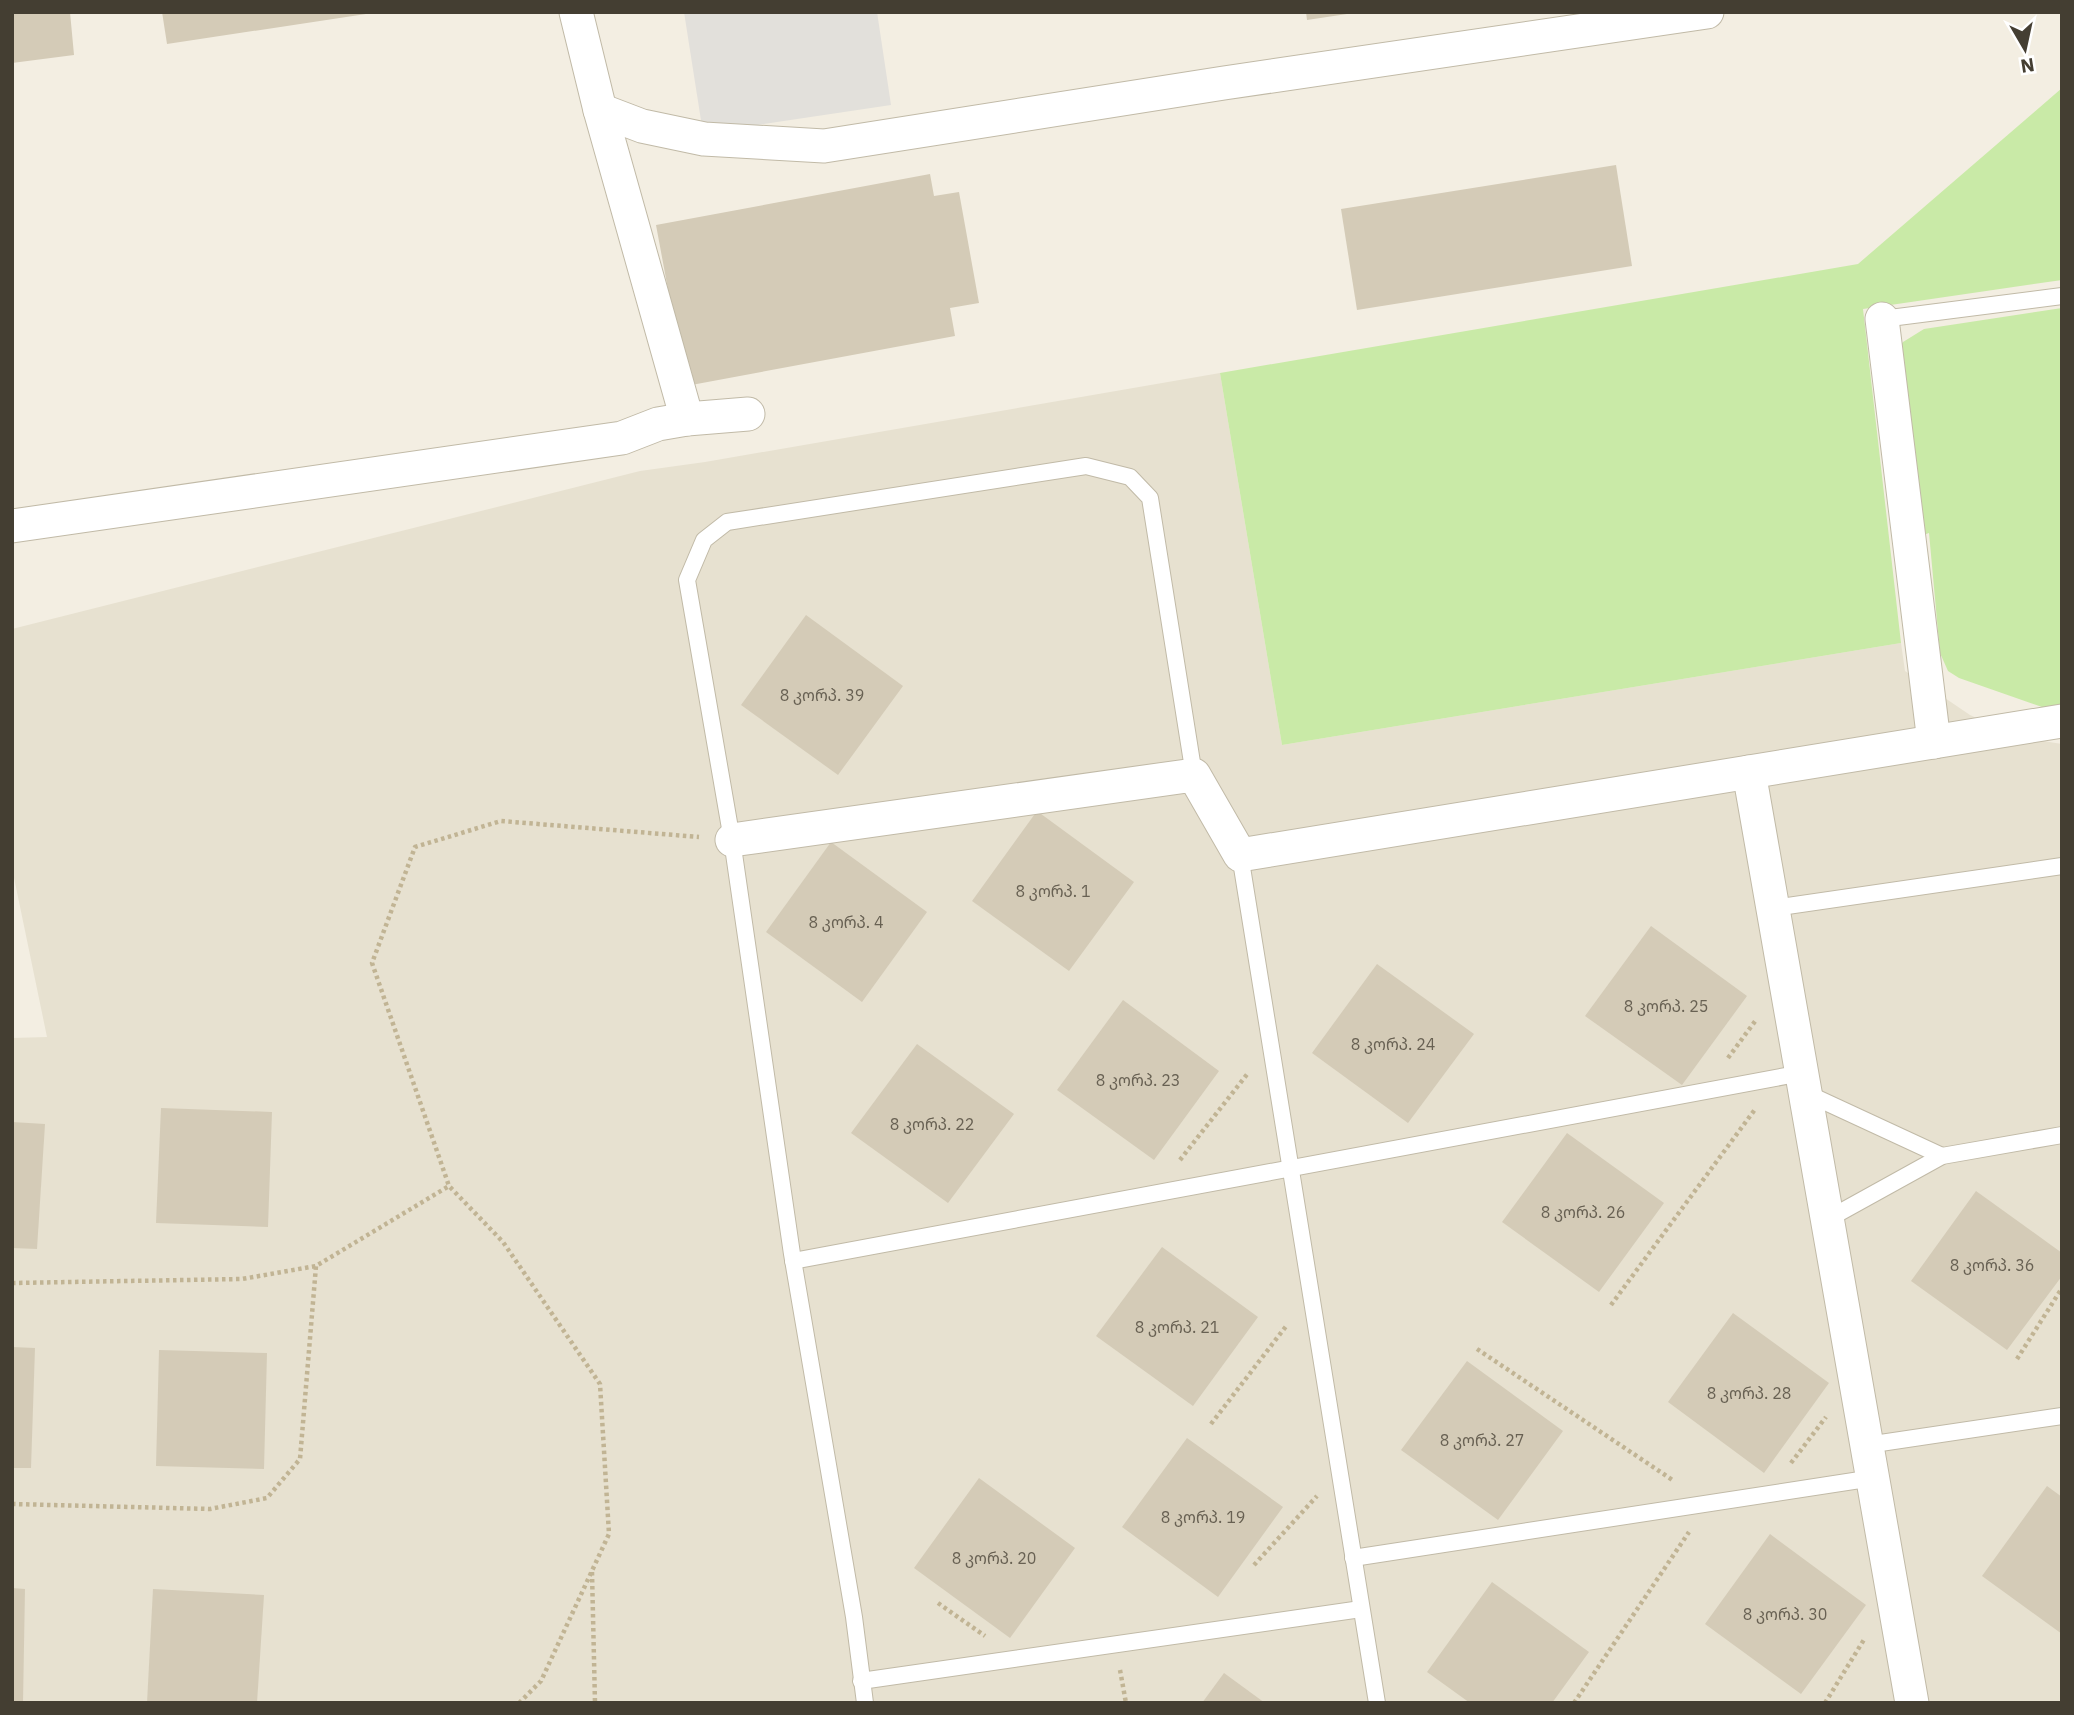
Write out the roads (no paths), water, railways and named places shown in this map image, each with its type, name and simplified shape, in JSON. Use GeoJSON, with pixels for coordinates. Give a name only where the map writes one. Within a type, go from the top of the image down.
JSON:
{"type":"FeatureCollection","features":[{"type":"Feature","properties":{"kind":"street"},"geometry":{"type":"LineString","coordinates":[[576,12],[600,110],[687,419]]}},
{"type":"Feature","properties":{"kind":"street"},"geometry":{"type":"LineString","coordinates":[[600,110],[642,126],[704,139],[824,146],[1707,12]]}},
{"type":"Feature","properties":{"kind":"street"},"geometry":{"type":"LineString","coordinates":[[1882,319],[1934,742]]}},
{"type":"Feature","properties":{"kind":"street"},"geometry":{"type":"LineString","coordinates":[[12,526],[622,438],[657,424],[748,414]]}},
{"type":"Feature","properties":{"kind":"street"},"geometry":{"type":"LineString","coordinates":[[732,840],[1194,775],[1240,855],[2062,721]]}},
{"type":"Feature","properties":{"kind":"street"},"geometry":{"type":"LineString","coordinates":[[1749,772],[1786,980],[1795,1081],[1828,1219],[1912,1703]]}},
{"type":"Feature","properties":{"kind":"lane"},"geometry":{"type":"LineString","coordinates":[[1882,319],[2062,296]]}},
{"type":"Feature","properties":{"kind":"lane"},"geometry":{"type":"LineString","coordinates":[[865,1703],[793,1261],[732,840],[687,580],[704,540],[727,522],[1086,466],[1130,477],[1150,498],[1194,775]]}},
{"type":"Feature","properties":{"kind":"lane"},"geometry":{"type":"LineString","coordinates":[[1240,855],[1377,1703]]}},
{"type":"Feature","properties":{"kind":"lane"},"geometry":{"type":"LineString","coordinates":[[1773,908],[2062,866]]}},
{"type":"Feature","properties":{"kind":"lane"},"geometry":{"type":"LineString","coordinates":[[793,1261],[1702,1092],[1795,1081],[1942,1156]]}},
{"type":"Feature","properties":{"kind":"lane"},"geometry":{"type":"LineString","coordinates":[[1828,1219],[1942,1156],[2062,1135]]}},
{"type":"Feature","properties":{"kind":"lane"},"geometry":{"type":"LineString","coordinates":[[1867,1445],[2062,1416]]}},
{"type":"Feature","properties":{"kind":"lane"},"geometry":{"type":"LineString","coordinates":[[1353,1558],[1873,1478]]}},
{"type":"Feature","properties":{"kind":"lane"},"geometry":{"type":"LineString","coordinates":[[861,1681],[1361,1609]]}}]}
